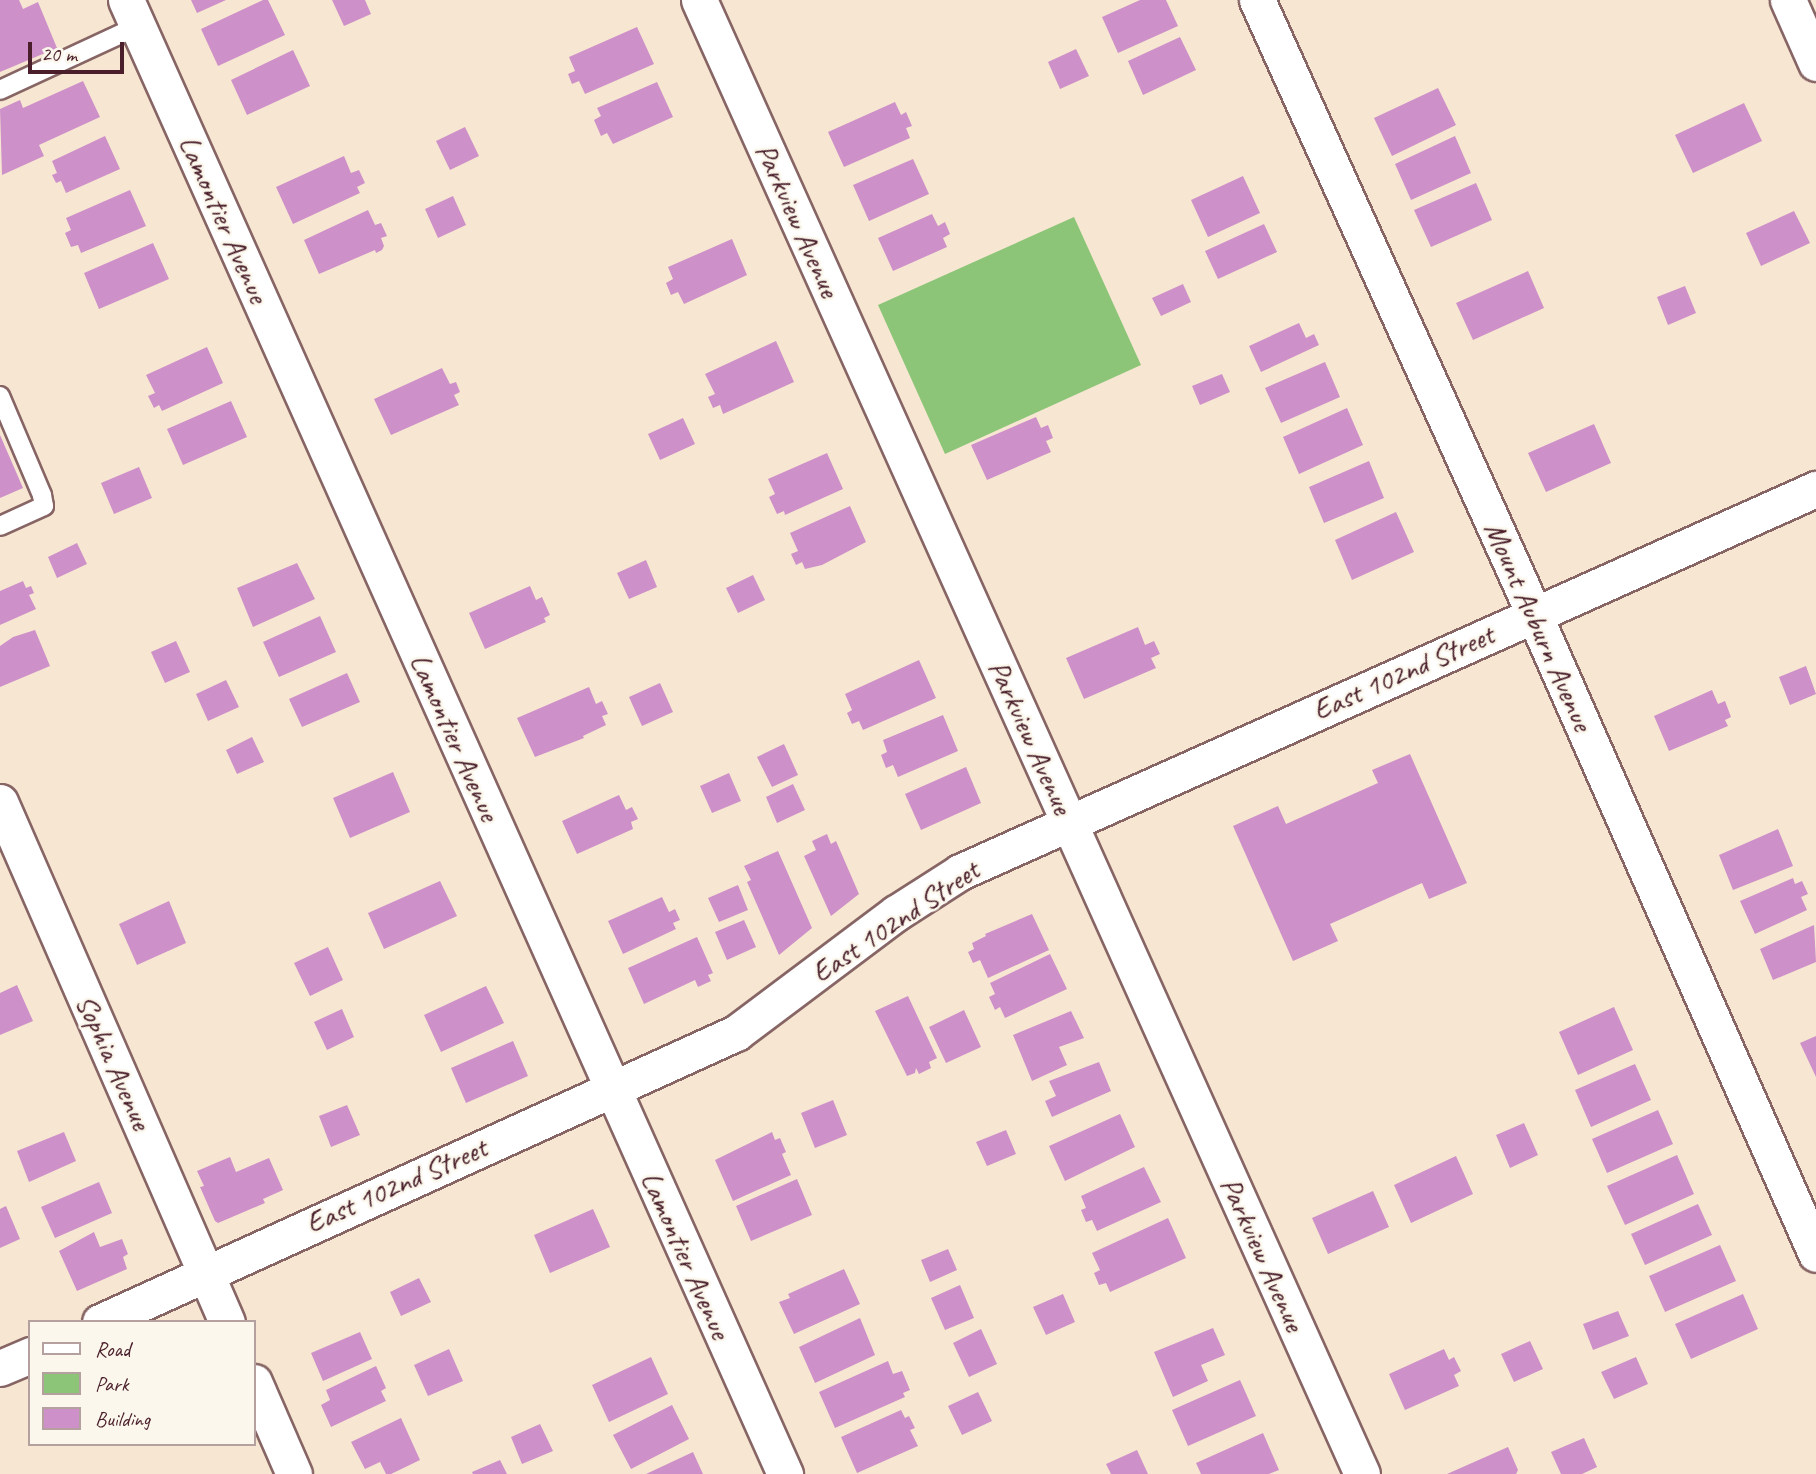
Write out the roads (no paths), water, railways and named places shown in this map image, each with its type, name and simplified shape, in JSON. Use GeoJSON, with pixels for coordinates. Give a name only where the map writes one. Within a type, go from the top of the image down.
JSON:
{"type":"FeatureCollection","features":[{"type":"Feature","properties":{"kind":"street","name":"Parkview Avenue"},"geometry":{"type":"LineString","coordinates":[[699,0],[1362,1474]]}},
{"type":"Feature","properties":{"kind":"street","name":"Mount Auburn Avenue"},"geometry":{"type":"LineString","coordinates":[[1257,0],[1534,614],[1816,1254]]}},
{"type":"Feature","properties":{"kind":"street"},"geometry":{"type":"LineString","coordinates":[[1788,0],[1816,63]]}},
{"type":"Feature","properties":{"kind":"street","name":"Lamontier Avenue"},"geometry":{"type":"LineString","coordinates":[[132,13],[785,1474]]}},
{"type":"Feature","properties":{"kind":"street","name":"East 102nd Street"},"geometry":{"type":"LineString","coordinates":[[104,1320],[736,1032],[896,913],[960,872],[1816,489]]}},
{"type":"Feature","properties":{"kind":"street","name":"Sophia Avenue"},"geometry":{"type":"LineString","coordinates":[[2,812],[226,1320]]}},
{"type":"Feature","properties":{"kind":"street"},"geometry":{"type":"LineString","coordinates":[[0,1368],[28,1355]]}},
{"type":"Feature","properties":{"kind":"street"},"geometry":{"type":"LineString","coordinates":[[256,1387],[294,1474]]}},
{"type":"Feature","properties":{"kind":"lane"},"geometry":{"type":"LineString","coordinates":[[0,90],[132,13]]}},
{"type":"Feature","properties":{"kind":"lane"},"geometry":{"type":"LineString","coordinates":[[0,396],[42,495],[44,506],[0,526]]}}]}
